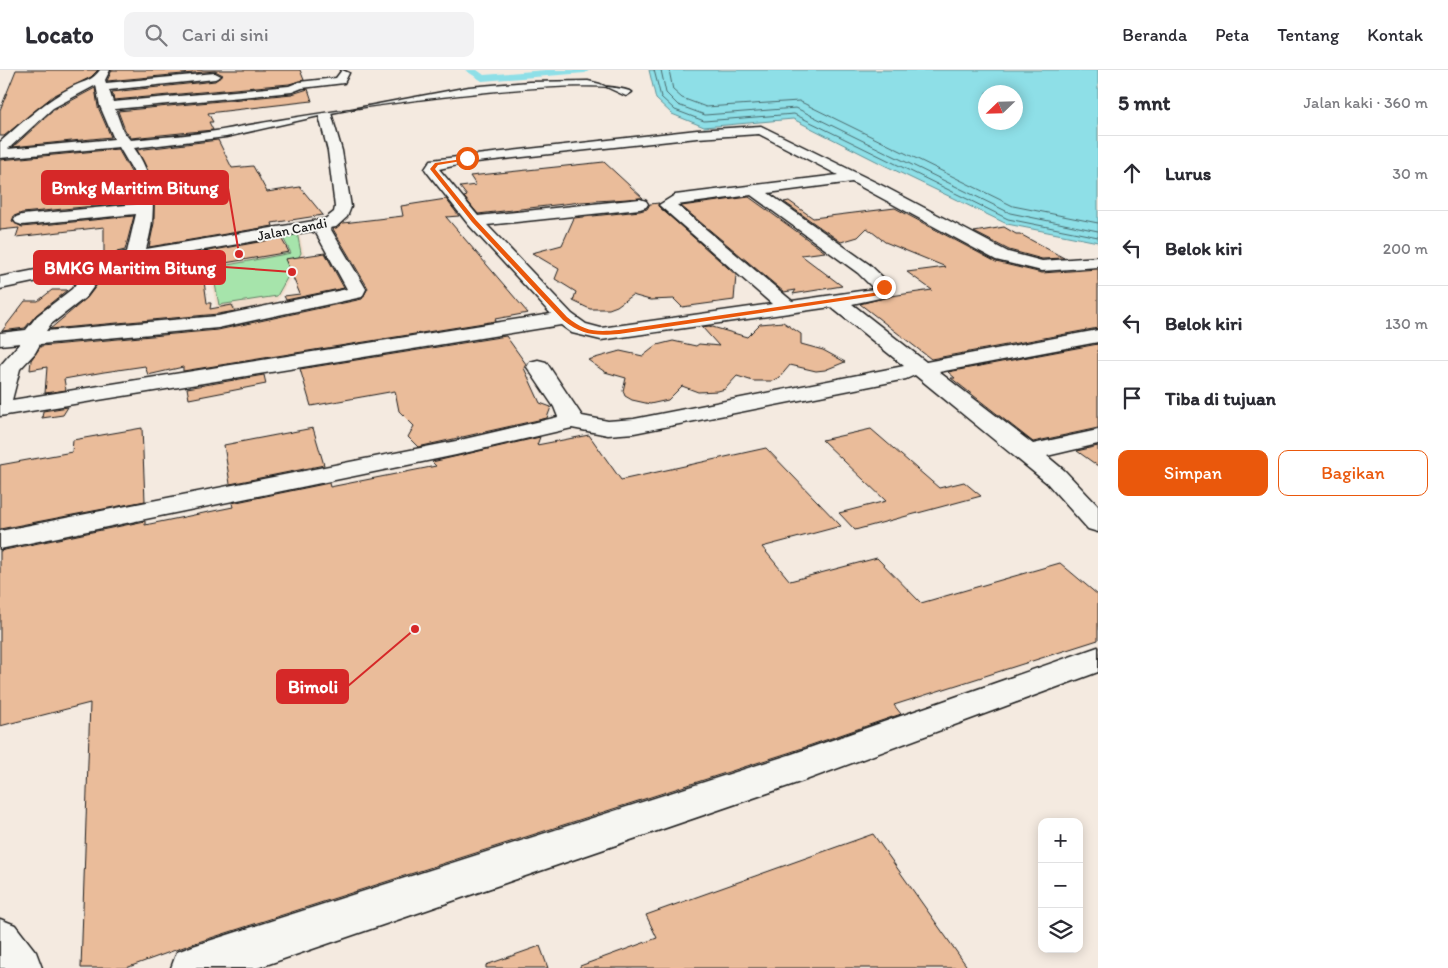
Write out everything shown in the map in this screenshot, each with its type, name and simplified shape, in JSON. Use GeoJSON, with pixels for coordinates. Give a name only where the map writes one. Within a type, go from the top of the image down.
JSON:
{"type":"FeatureCollection","features":[{"type":"Feature","properties":{"kind":"street"},"geometry":{"type":"LineString","coordinates":[[446,81],[516,72],[578,70]]}},
{"type":"Feature","properties":{"kind":"street"},"geometry":{"type":"LineString","coordinates":[[107,110],[292,90],[299,85],[340,80],[343,73]]}},
{"type":"Feature","properties":{"kind":"street"},"geometry":{"type":"LineString","coordinates":[[0,149],[49,105],[80,88],[102,79],[216,76]]}},
{"type":"Feature","properties":{"kind":"street"},"geometry":{"type":"LineString","coordinates":[[0,154],[125,144],[226,133],[324,110],[433,89],[529,79],[588,78],[603,81],[626,92]]}},
{"type":"Feature","properties":{"kind":"street"},"geometry":{"type":"LineString","coordinates":[[102,79],[107,110],[117,135],[125,144],[142,176],[146,192],[140,242],[135,256]]}},
{"type":"Feature","properties":{"kind":"street"},"geometry":{"type":"LineString","coordinates":[[107,110],[302,98]]}},
{"type":"Feature","properties":{"kind":"street","name":"Jalan Candi"},"geometry":{"type":"LineString","coordinates":[[0,283],[135,256],[316,227],[338,219],[343,207],[335,151],[324,110]]}},
{"type":"Feature","properties":{"kind":"street"},"geometry":{"type":"LineString","coordinates":[[754,190],[864,270],[884,287],[882,292],[601,334],[579,330],[565,318],[474,221],[432,169],[433,166],[467,158],[754,130],[767,132],[1002,256],[1042,266],[1098,262]]}},
{"type":"Feature","properties":{"kind":"street"},"geometry":{"type":"LineString","coordinates":[[786,306],[667,205],[675,200],[854,177]]}},
{"type":"Feature","properties":{"kind":"street"},"geometry":{"type":"LineString","coordinates":[[474,221],[640,204]]}},
{"type":"Feature","properties":{"kind":"street"},"geometry":{"type":"LineString","coordinates":[[22,220],[145,208]]}},
{"type":"Feature","properties":{"kind":"street"},"geometry":{"type":"LineString","coordinates":[[0,339],[33,335],[41,338],[218,322],[355,293],[357,289],[323,230],[316,227]]}},
{"type":"Feature","properties":{"kind":"street"},"geometry":{"type":"LineString","coordinates":[[0,403],[10,367],[28,348],[33,335],[44,320],[79,293],[101,264]]}},
{"type":"Feature","properties":{"kind":"street"},"geometry":{"type":"LineString","coordinates":[[834,300],[914,370],[1028,453],[1056,477],[1098,523]]}},
{"type":"Feature","properties":{"kind":"street"},"geometry":{"type":"LineString","coordinates":[[0,403],[565,318]]}},
{"type":"Feature","properties":{"kind":"street"},"geometry":{"type":"LineString","coordinates":[[0,540],[456,448],[572,421],[608,428],[634,426],[796,392],[1098,336]]}},
{"type":"Feature","properties":{"kind":"street"},"geometry":{"type":"LineString","coordinates":[[538,367],[566,407],[572,421]]}},
{"type":"Feature","properties":{"kind":"street"},"geometry":{"type":"LineString","coordinates":[[0,403],[116,378]]}},
{"type":"Feature","properties":{"kind":"street"},"geometry":{"type":"LineString","coordinates":[[1028,453],[1098,437]]}},
{"type":"Feature","properties":{"kind":"street"},"geometry":{"type":"LineString","coordinates":[[193,968],[793,769],[1098,659]]}},
{"type":"Feature","properties":{"kind":"street"},"geometry":{"type":"LineString","coordinates":[[0,940],[20,968]]}},
{"type":"Feature","properties":{"kind":"shaded area"},"geometry":{"type":"Polygon","coordinates":[[[299,231],[304,254],[275,305],[218,317],[205,246],[299,231]],[[281,234],[291,253],[277,296],[301,253],[281,234]],[[283,241],[212,261],[214,265],[272,252],[274,255],[289,252],[283,241]]]}},
{"type":"Feature","properties":{"kind":"green space"},"geometry":{"type":"Polygon","coordinates":[[[297,232],[301,253],[277,296],[219,305],[212,268],[291,253],[281,234],[297,232]]]}},
{"type":"Feature","properties":{"kind":"water"},"geometry":{"type":"Polygon","coordinates":[[[649,70],[1098,70],[1098,242],[1007,224],[793,119],[704,127],[672,114],[656,99],[649,70]]]}},
{"type":"Feature","properties":{"kind":"building"},"geometry":{"type":"Polygon","coordinates":[[[16,70],[98,70],[91,77],[53,96],[4,136],[0,136],[0,110],[16,70]]]}},
{"type":"Feature","properties":{"kind":"building"},"geometry":{"type":"Polygon","coordinates":[[[112,70],[300,70],[304,80],[289,84],[114,100],[112,92],[215,81],[223,75],[215,71],[107,81],[112,70]]]}},
{"type":"Feature","properties":{"kind":"building"},"geometry":{"type":"Polygon","coordinates":[[[95,88],[98,107],[111,137],[13,147],[54,110],[95,88]]]}},
{"type":"Feature","properties":{"kind":"building"},"geometry":{"type":"Polygon","coordinates":[[[308,89],[312,101],[208,113],[213,122],[209,122],[213,130],[131,138],[125,130],[118,111],[292,94],[308,89]]]}},
{"type":"Feature","properties":{"kind":"building"},"geometry":{"type":"Polygon","coordinates":[[[218,140],[232,168],[253,166],[267,192],[300,187],[323,215],[272,223],[273,226],[149,247],[154,223],[154,196],[148,171],[137,150],[218,140]]]}},
{"type":"Feature","properties":{"kind":"building"},"geometry":{"type":"Polygon","coordinates":[[[118,149],[131,172],[135,202],[22,213],[14,216],[12,221],[22,227],[134,216],[125,250],[104,255],[104,227],[16,237],[19,228],[0,230],[0,160],[118,149]]]}},
{"type":"Feature","properties":{"kind":"building"},"geometry":{"type":"Polygon","coordinates":[[[604,162],[643,198],[581,202],[478,214],[464,197],[467,196],[460,187],[476,185],[470,176],[604,162]]]}},
{"type":"Feature","properties":{"kind":"building"},"geometry":{"type":"Polygon","coordinates":[[[749,197],[825,252],[801,255],[842,286],[793,294],[796,290],[784,292],[681,206],[749,197]]]}},
{"type":"Feature","properties":{"kind":"building"},"geometry":{"type":"Polygon","coordinates":[[[446,199],[459,216],[446,217],[528,313],[495,319],[496,321],[183,371],[183,367],[148,375],[145,366],[104,372],[64,379],[66,390],[45,393],[47,367],[30,370],[31,360],[41,346],[218,330],[362,299],[368,288],[333,229],[343,223],[403,216],[401,206],[446,199]]]}},
{"type":"Feature","properties":{"kind":"building"},"geometry":{"type":"Polygon","coordinates":[[[789,201],[813,218],[895,208],[996,262],[1042,273],[1098,269],[1098,328],[931,359],[860,304],[891,296],[932,290],[907,272],[946,267],[885,242],[867,228],[858,237],[841,242],[784,202],[789,201]]]}},
{"type":"Feature","properties":{"kind":"building"},"geometry":{"type":"Polygon","coordinates":[[[659,203],[658,206],[736,275],[734,300],[682,307],[674,299],[650,300],[632,295],[617,306],[609,309],[590,309],[573,301],[576,292],[555,279],[559,269],[532,253],[562,245],[574,218],[640,211],[647,209],[650,204],[659,203]]]}},
{"type":"Feature","properties":{"kind":"building"},"geometry":{"type":"Polygon","coordinates":[[[1004,227],[1064,258],[1042,259],[1009,250],[974,232],[1004,227]]]}},
{"type":"Feature","properties":{"kind":"building"},"geometry":{"type":"Polygon","coordinates":[[[281,238],[289,252],[202,267],[207,303],[211,303],[210,309],[232,305],[235,311],[50,329],[87,298],[109,269],[281,238]]]}},
{"type":"Feature","properties":{"kind":"building"},"geometry":{"type":"Polygon","coordinates":[[[325,253],[344,288],[286,300],[284,296],[300,294],[285,259],[325,253]]]}},
{"type":"Feature","properties":{"kind":"building"},"geometry":{"type":"Polygon","coordinates":[[[52,290],[67,290],[36,315],[25,328],[2,331],[25,301],[38,301],[52,290]]]}},
{"type":"Feature","properties":{"kind":"building"},"geometry":{"type":"Polygon","coordinates":[[[783,322],[801,334],[801,344],[823,350],[845,362],[825,370],[816,371],[790,365],[779,378],[772,381],[753,381],[737,376],[725,389],[718,391],[698,392],[682,386],[668,400],[650,404],[632,400],[625,396],[623,391],[626,378],[605,372],[588,360],[620,351],[643,356],[657,345],[673,341],[696,346],[699,344],[719,346],[702,327],[709,326],[747,337],[760,324],[783,322]]]}},
{"type":"Feature","properties":{"kind":"building"},"geometry":{"type":"Polygon","coordinates":[[[506,336],[526,364],[524,368],[540,403],[551,407],[547,418],[418,447],[408,437],[414,426],[399,411],[395,391],[311,406],[300,369],[506,336]]]}},
{"type":"Feature","properties":{"kind":"building"},"geometry":{"type":"Polygon","coordinates":[[[1098,344],[1098,428],[1033,442],[951,378],[955,378],[948,372],[1098,344]]]}},
{"type":"Feature","properties":{"kind":"building"},"geometry":{"type":"Polygon","coordinates":[[[264,375],[266,384],[189,399],[187,388],[264,375]]]}},
{"type":"Feature","properties":{"kind":"building"},"geometry":{"type":"Polygon","coordinates":[[[68,407],[63,415],[42,418],[43,411],[68,407]]]}},
{"type":"Feature","properties":{"kind":"building"},"geometry":{"type":"Polygon","coordinates":[[[142,428],[145,501],[0,529],[0,465],[72,452],[73,440],[142,428]]]}},
{"type":"Feature","properties":{"kind":"building"},"geometry":{"type":"Polygon","coordinates":[[[313,428],[324,465],[230,484],[224,445],[313,428]]]}},
{"type":"Feature","properties":{"kind":"building"},"geometry":{"type":"Polygon","coordinates":[[[871,429],[939,488],[964,482],[981,496],[855,530],[839,513],[886,501],[822,440],[871,429]]]}},
{"type":"Feature","properties":{"kind":"building"},"geometry":{"type":"Polygon","coordinates":[[[589,435],[621,480],[766,448],[841,526],[762,547],[790,581],[877,558],[921,603],[1060,563],[1098,595],[1098,640],[894,705],[901,714],[791,752],[192,944],[126,968],[81,968],[90,703],[0,726],[0,551],[145,521],[145,525],[233,507],[232,503],[329,483],[330,487],[436,466],[432,462],[540,437],[537,445],[589,435]]]}},
{"type":"Feature","properties":{"kind":"building"},"geometry":{"type":"Polygon","coordinates":[[[1098,446],[1098,466],[1077,451],[1098,446]]]}},
{"type":"Feature","properties":{"kind":"building"},"geometry":{"type":"Polygon","coordinates":[[[873,834],[968,968],[580,968],[580,966],[657,938],[646,915],[873,834]]]}},
{"type":"Feature","properties":{"kind":"building"},"geometry":{"type":"Polygon","coordinates":[[[540,946],[548,968],[486,968],[486,965],[540,946]]]}},
{"type":"Feature","properties":{"kind":"waterway"},"geometry":{"type":"LineString","coordinates":[[470,70],[482,78],[585,70]]}},
{"type":"Feature","properties":{"kind":"place","name":"Bmkg Maritim Bitung"},"geometry":{"type":"Point","coordinates":[239,254]}},
{"type":"Feature","properties":{"kind":"place","name":"BMKG Maritim Bitung"},"geometry":{"type":"Point","coordinates":[292,272]}},
{"type":"Feature","properties":{"kind":"place","name":"Bimoli"},"geometry":{"type":"Point","coordinates":[415,629]}},
{"type":"Feature","properties":{"kind":"route"},"geometry":{"type":"LineString","coordinates":[[467,158],[436,164],[432,169],[474,221],[565,318],[579,330],[601,334],[619,332],[874,294],[882,292],[884,287]]}}]}
